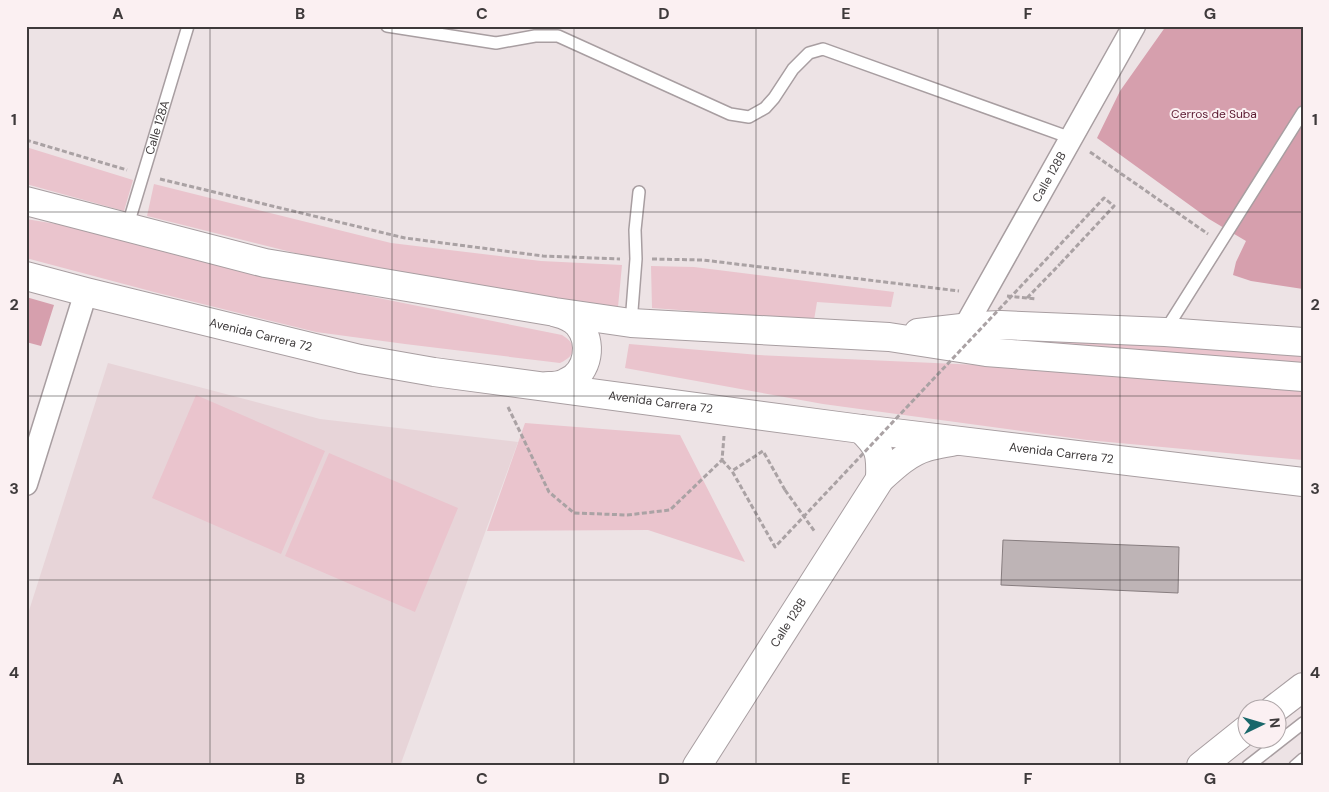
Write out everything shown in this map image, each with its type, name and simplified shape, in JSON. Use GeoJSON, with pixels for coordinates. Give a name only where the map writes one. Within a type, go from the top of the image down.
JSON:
{"type":"FeatureCollection","features":[{"type":"Feature","properties":{"kind":"main road"},"geometry":{"type":"LineString","coordinates":[[26,201],[265,263],[631,323],[888,337],[986,352],[1303,377]]}},
{"type":"Feature","properties":{"kind":"main road","name":"Avenida Carrera 72"},"geometry":{"type":"LineString","coordinates":[[26,276],[360,359],[434,372],[861,429],[1303,482]]}},
{"type":"Feature","properties":{"kind":"main road"},"geometry":{"type":"LineString","coordinates":[[544,387],[568,382],[578,374],[585,362],[588,348],[585,335],[577,323],[555,312]]}},
{"type":"Feature","properties":{"kind":"main road"},"geometry":{"type":"LineString","coordinates":[[888,337],[966,327],[1001,325],[1165,332],[1303,342]]}},
{"type":"Feature","properties":{"kind":"main road"},"geometry":{"type":"LineString","coordinates":[[861,429],[878,447],[880,479]]}},
{"type":"Feature","properties":{"kind":"main road","name":"Calle 128B"},"geometry":{"type":"LineString","coordinates":[[697,766],[880,479],[914,452],[927,446],[955,440]]}},
{"type":"Feature","properties":{"kind":"main road"},"geometry":{"type":"LineString","coordinates":[[1286,700],[1303,687]]}},
{"type":"Feature","properties":{"kind":"main road"},"geometry":{"type":"LineString","coordinates":[[1200,766],[1236,738]]}},
{"type":"Feature","properties":{"kind":"street","name":"Calle 128B"},"geometry":{"type":"LineString","coordinates":[[966,327],[1134,26]]}},
{"type":"Feature","properties":{"kind":"street"},"geometry":{"type":"LineString","coordinates":[[26,484],[86,292]]}},
{"type":"Feature","properties":{"kind":"lane","name":"Calle 128A"},"geometry":{"type":"LineString","coordinates":[[127,228],[188,26]]}},
{"type":"Feature","properties":{"kind":"lane"},"geometry":{"type":"LineString","coordinates":[[387,26],[496,44],[535,36],[558,36],[730,114],[749,118],[765,108],[793,69],[809,53],[823,50],[1071,138]]}},
{"type":"Feature","properties":{"kind":"lane"},"geometry":{"type":"LineString","coordinates":[[1165,332],[1303,112]]}},
{"type":"Feature","properties":{"kind":"lane"},"geometry":{"type":"LineString","coordinates":[[631,323],[639,192]]}},
{"type":"Feature","properties":{"kind":"lane"},"geometry":{"type":"LineString","coordinates":[[1248,766],[1303,723]]}},
{"type":"Feature","properties":{"kind":"path"},"geometry":{"type":"LineString","coordinates":[[1071,138],[1220,243]]}},
{"type":"Feature","properties":{"kind":"path"},"geometry":{"type":"LineString","coordinates":[[26,140],[143,175],[406,238],[543,256],[703,260],[927,288],[1036,299]]}},
{"type":"Feature","properties":{"kind":"path"},"geometry":{"type":"LineString","coordinates":[[722,460],[732,471],[775,547],[1104,198],[1114,206],[1001,325]]}},
{"type":"Feature","properties":{"kind":"path"},"geometry":{"type":"LineString","coordinates":[[508,407],[549,492],[574,512],[627,515],[670,510],[722,460],[724,434]]}},
{"type":"Feature","properties":{"kind":"path"},"geometry":{"type":"LineString","coordinates":[[732,471],[763,451],[785,490],[832,555]]}},
{"type":"Feature","properties":{"kind":"shaded area"},"geometry":{"type":"Polygon","coordinates":[[[26,147],[133,180],[124,211],[26,184],[26,147]]]}},
{"type":"Feature","properties":{"kind":"shaded area"},"geometry":{"type":"Polygon","coordinates":[[[154,184],[391,243],[541,261],[622,265],[618,307],[537,300],[359,269],[147,216],[154,184]]]}},
{"type":"Feature","properties":{"kind":"shaded area"},"geometry":{"type":"Polygon","coordinates":[[[26,219],[93,230],[239,270],[562,335],[567,338],[573,349],[570,357],[560,363],[316,332],[26,258],[26,219]]]}},
{"type":"Feature","properties":{"kind":"shaded area"},"geometry":{"type":"Polygon","coordinates":[[[651,266],[694,267],[894,292],[891,307],[817,302],[814,320],[652,308],[651,266]]]}},
{"type":"Feature","properties":{"kind":"shaded area"},"geometry":{"type":"Polygon","coordinates":[[[1050,336],[1303,356],[1303,367],[1050,344],[1050,336]]]}},
{"type":"Feature","properties":{"kind":"shaded area"},"geometry":{"type":"Polygon","coordinates":[[[629,344],[759,355],[1045,368],[1303,391],[1303,460],[1087,440],[823,404],[625,368],[629,344]]]}},
{"type":"Feature","properties":{"kind":"shaded area"},"geometry":{"type":"Polygon","coordinates":[[[108,363],[320,419],[518,442],[400,766],[26,766],[26,620],[108,363]]]}},
{"type":"Feature","properties":{"kind":"shaded area"},"geometry":{"type":"Polygon","coordinates":[[[196,395],[325,451],[281,554],[152,498],[196,395]]]}},
{"type":"Feature","properties":{"kind":"shaded area"},"geometry":{"type":"Polygon","coordinates":[[[525,423],[680,435],[745,562],[648,530],[487,531],[525,423]]]}},
{"type":"Feature","properties":{"kind":"shaded area"},"geometry":{"type":"Polygon","coordinates":[[[329,453],[458,508],[415,612],[285,556],[329,453]]]}},
{"type":"Feature","properties":{"kind":"green space","name":"Cerros de Suba"},"geometry":{"type":"Polygon","coordinates":[[[1166,26],[1303,26],[1303,289],[1251,281],[1233,275],[1236,262],[1246,241],[1209,219],[1097,138],[1120,91],[1166,26]]]}},
{"type":"Feature","properties":{"kind":"green space"},"geometry":{"type":"Polygon","coordinates":[[[26,297],[54,305],[41,346],[26,342],[26,297]]]}},
{"type":"Feature","properties":{"kind":"building"},"geometry":{"type":"Polygon","coordinates":[[[1003,540],[1179,547],[1178,593],[1001,585],[1003,540]]]}}]}
